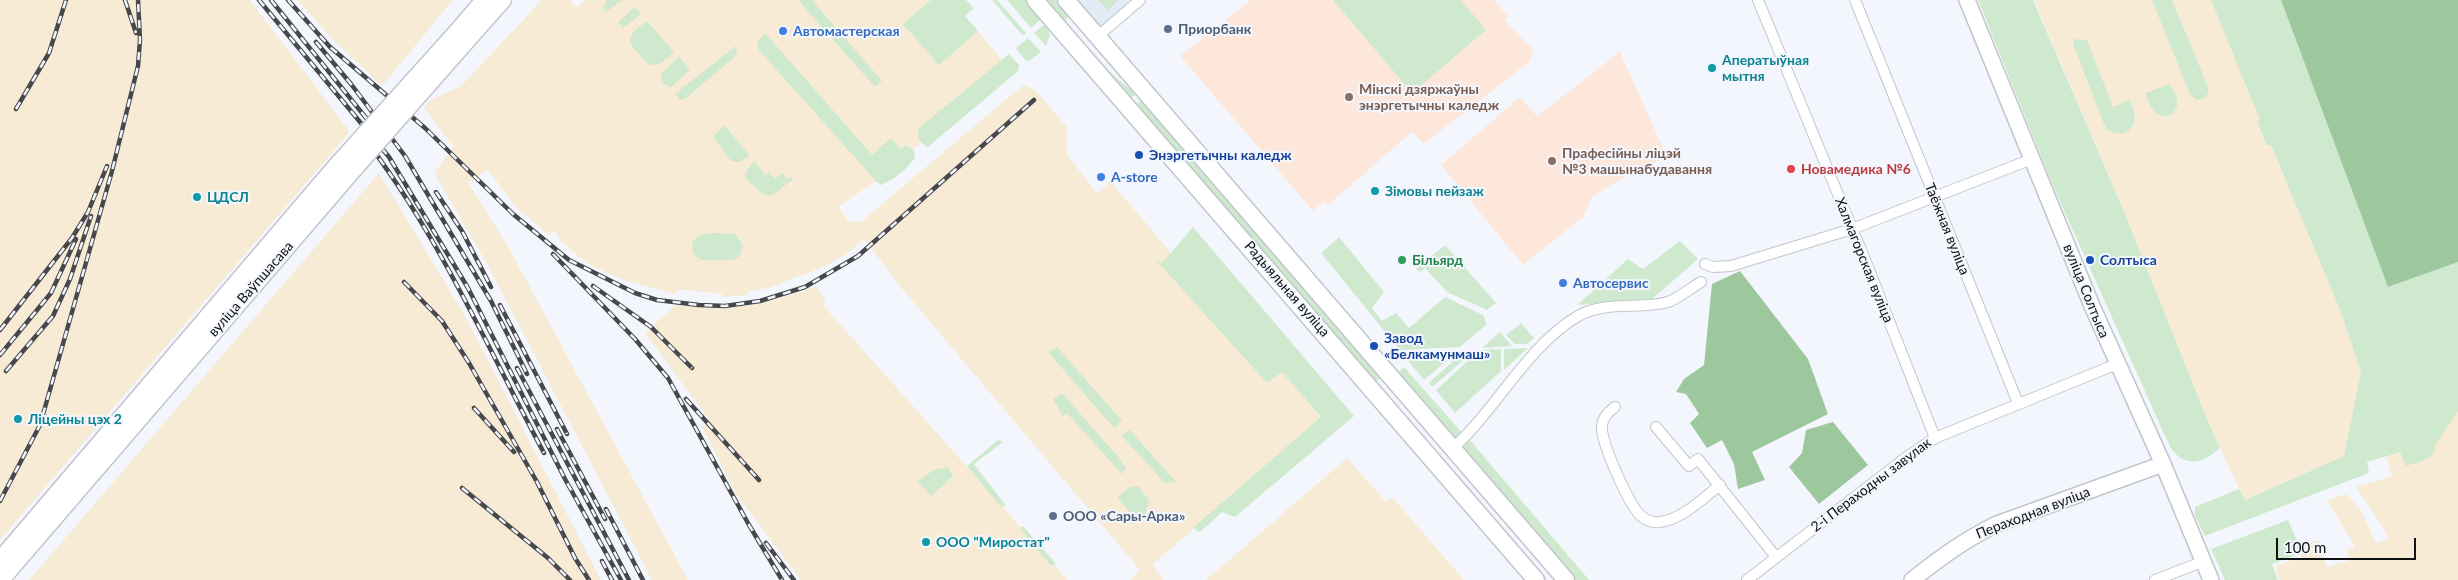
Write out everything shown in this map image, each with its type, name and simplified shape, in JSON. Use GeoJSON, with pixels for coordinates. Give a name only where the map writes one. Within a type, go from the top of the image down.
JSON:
{"type":"FeatureCollection","features":[{"type":"Feature","properties":{"kind":"main road","name":"вуліца Ваўпшасава"},"geometry":{"type":"LineString","coordinates":[[466,31],[484,0]]}},
{"type":"Feature","properties":{"kind":"main road","name":"вуліца Ваўпшасава"},"geometry":{"type":"LineString","coordinates":[[0,560],[466,31],[503,0]]}},
{"type":"Feature","properties":{"kind":"main road","name":"Радыяльная вуліца"},"geometry":{"type":"LineString","coordinates":[[1035,0],[1536,580]]}},
{"type":"Feature","properties":{"kind":"main road","name":"Радыяльная вуліца"},"geometry":{"type":"LineString","coordinates":[[1066,0],[1566,580]]}},
{"type":"Feature","properties":{"kind":"main road","name":"вуліца Солтыса"},"geometry":{"type":"LineString","coordinates":[[1968,0],[2117,364],[2163,464],[2211,580]]}},
{"type":"Feature","properties":{"kind":"main road","name":"вуліца Ваўпшасава"},"geometry":{"type":"LineString","coordinates":[[1,580],[342,170]]}},
{"type":"Feature","properties":{"kind":"main road","name":"Пераходная вуліца"},"geometry":{"type":"LineString","coordinates":[[1912,580],[1960,543],[1982,531],[2163,464]]}},
{"type":"Feature","properties":{"kind":"main road"},"geometry":{"type":"LineString","coordinates":[[1524,566],[1540,551]]}},
{"type":"Feature","properties":{"kind":"street"},"geometry":{"type":"LineString","coordinates":[[1098,37],[1140,0]]}},
{"type":"Feature","properties":{"kind":"street","name":"Халмагорская вуліца"},"geometry":{"type":"LineString","coordinates":[[1758,0],[1935,438]]}},
{"type":"Feature","properties":{"kind":"street","name":"Таёжная вуліца"},"geometry":{"type":"LineString","coordinates":[[1855,0],[2018,403]]}},
{"type":"Feature","properties":{"kind":"street"},"geometry":{"type":"LineString","coordinates":[[1705,264],[1713,268],[1731,266],[1852,230],[2032,158]]}},
{"type":"Feature","properties":{"kind":"street"},"geometry":{"type":"LineString","coordinates":[[1453,448],[1468,435],[1508,383],[1556,333],[1579,316],[1603,308],[1668,302],[1700,282]]}},
{"type":"Feature","properties":{"kind":"street","name":"2-і Пераходны завулак"},"geometry":{"type":"LineString","coordinates":[[1747,580],[1908,456],[1935,438],[2117,364]]}},
{"type":"Feature","properties":{"kind":"street"},"geometry":{"type":"LineString","coordinates":[[1615,407],[1603,419],[1604,441],[1622,485],[1640,514],[1656,522],[1667,521],[1682,514],[1720,485]]}},
{"type":"Feature","properties":{"kind":"street"},"geometry":{"type":"LineString","coordinates":[[1656,427],[1689,466],[1698,459],[1776,557]]}},
{"type":"Feature","properties":{"kind":"street"},"geometry":{"type":"LineString","coordinates":[[2155,580],[2202,562]]}},
{"type":"Feature","properties":{"kind":"shaded area"},"geometry":{"type":"Polygon","coordinates":[[[0,0],[250,0],[350,132],[0,540],[0,0]]]}},
{"type":"Feature","properties":{"kind":"shaded area"},"geometry":{"type":"Polygon","coordinates":[[[297,0],[453,0],[382,86],[333,39],[297,0]]]}},
{"type":"Feature","properties":{"kind":"shaded area"},"geometry":{"type":"Polygon","coordinates":[[[542,0],[570,0],[577,8],[585,0],[951,0],[1009,68],[880,178],[838,207],[849,222],[862,221],[1023,85],[1035,90],[1067,127],[1067,155],[1097,193],[1111,182],[1172,254],[1282,371],[1321,418],[1152,565],[1164,580],[1130,580],[1140,570],[903,290],[864,239],[845,255],[823,267],[769,288],[748,291],[748,295],[722,297],[722,294],[677,289],[676,294],[623,280],[586,263],[560,240],[555,230],[549,235],[515,206],[488,170],[468,182],[510,250],[688,580],[652,580],[488,266],[434,173],[453,147],[424,107],[432,99],[461,86],[542,0]]]}},
{"type":"Feature","properties":{"kind":"shaded area"},"geometry":{"type":"Polygon","coordinates":[[[1077,0],[1131,0],[1135,5],[1103,29],[1077,0]]]}},
{"type":"Feature","properties":{"kind":"shaded area","name":"Мінскі дзяржаўны энэргетычны каледж"},"geometry":{"type":"Polygon","coordinates":[[[1251,0],[1494,0],[1508,16],[1505,20],[1533,50],[1529,62],[1424,144],[1412,132],[1328,205],[1324,201],[1313,211],[1180,56],[1251,0]]]}},
{"type":"Feature","properties":{"kind":"shaded area"},"geometry":{"type":"Polygon","coordinates":[[[2034,0],[2211,0],[2261,120],[2257,122],[2267,146],[2271,145],[2342,315],[2361,372],[2344,456],[2244,500],[2207,419],[2125,214],[2034,0]]]}},
{"type":"Feature","properties":{"kind":"shaded area","name":"Прафесійны ліцэй №3 машынабудавання"},"geometry":{"type":"Polygon","coordinates":[[[1620,52],[1667,157],[1626,176],[1593,196],[1583,217],[1523,265],[1441,165],[1520,97],[1537,116],[1620,52]]]}},
{"type":"Feature","properties":{"kind":"shaded area"},"geometry":{"type":"Polygon","coordinates":[[[379,173],[463,312],[601,580],[29,580],[379,173]]]}},
{"type":"Feature","properties":{"kind":"shaded area"},"geometry":{"type":"Polygon","coordinates":[[[816,286],[826,300],[822,304],[1068,580],[801,580],[736,494],[702,427],[710,421],[645,333],[675,305],[714,308],[752,305],[792,295],[816,286]]]}},
{"type":"Feature","properties":{"kind":"shaded area"},"geometry":{"type":"Polygon","coordinates":[[[2458,375],[2458,580],[2280,580],[2275,566],[2302,557],[2298,546],[2318,540],[2327,567],[2350,560],[2347,549],[2355,547],[2327,500],[2347,494],[2362,512],[2376,543],[2388,539],[2384,529],[2356,487],[2392,476],[2371,406],[2458,375]]]}},
{"type":"Feature","properties":{"kind":"shaded area"},"geometry":{"type":"Polygon","coordinates":[[[1347,458],[1386,502],[1392,497],[1464,580],[1206,580],[1347,458]]]}},
{"type":"Feature","properties":{"kind":"green space"},"geometry":{"type":"Polygon","coordinates":[[[607,0],[622,0],[606,12],[603,7],[607,0]]]}},
{"type":"Feature","properties":{"kind":"green space"},"geometry":{"type":"Polygon","coordinates":[[[798,0],[812,0],[882,81],[875,87],[798,0]]]}},
{"type":"Feature","properties":{"kind":"green space"},"geometry":{"type":"Polygon","coordinates":[[[931,0],[966,0],[974,8],[965,16],[978,31],[939,65],[903,24],[931,0]]]}},
{"type":"Feature","properties":{"kind":"green space"},"geometry":{"type":"Polygon","coordinates":[[[992,0],[997,0],[1026,33],[1023,36],[992,0]]]}},
{"type":"Feature","properties":{"kind":"green space"},"geometry":{"type":"Polygon","coordinates":[[[1007,0],[1025,0],[1041,19],[1031,28],[1007,0]]]}},
{"type":"Feature","properties":{"kind":"green space"},"geometry":{"type":"Polygon","coordinates":[[[1044,0],[1055,0],[1069,17],[1063,22],[1044,0]]]}},
{"type":"Feature","properties":{"kind":"green space"},"geometry":{"type":"Polygon","coordinates":[[[1098,0],[1119,0],[1108,10],[1098,0]]]}},
{"type":"Feature","properties":{"kind":"green space"},"geometry":{"type":"Polygon","coordinates":[[[1333,0],[1461,0],[1486,30],[1412,93],[1333,0]]]}},
{"type":"Feature","properties":{"kind":"green space"},"geometry":{"type":"Polygon","coordinates":[[[1978,0],[2033,0],[2125,214],[2220,448],[2207,458],[2187,461],[2175,454],[2170,447],[2054,188],[1978,0]]]}},
{"type":"Feature","properties":{"kind":"green space"},"geometry":{"type":"Polygon","coordinates":[[[2152,0],[2172,0],[2208,87],[2208,93],[2204,99],[2197,100],[2190,94],[2152,0]]]}},
{"type":"Feature","properties":{"kind":"green space"},"geometry":{"type":"Polygon","coordinates":[[[2211,0],[2281,0],[2388,287],[2458,262],[2458,411],[2434,447],[2435,451],[2428,459],[2406,466],[2400,452],[2367,462],[2369,473],[2205,536],[2195,516],[2195,507],[2239,489],[2245,500],[2344,456],[2361,372],[2342,315],[2271,145],[2267,146],[2257,121],[2260,120],[2211,0]]]}},
{"type":"Feature","properties":{"kind":"green space"},"geometry":{"type":"Polygon","coordinates":[[[2281,0],[2458,0],[2458,262],[2388,287],[2281,0]]]}},
{"type":"Feature","properties":{"kind":"green space"},"geometry":{"type":"Polygon","coordinates":[[[635,7],[641,14],[623,28],[618,22],[635,7]]]}},
{"type":"Feature","properties":{"kind":"green space"},"geometry":{"type":"Polygon","coordinates":[[[647,21],[674,52],[656,65],[648,64],[633,48],[630,40],[634,31],[647,21]]]}},
{"type":"Feature","properties":{"kind":"green space"},"geometry":{"type":"Polygon","coordinates":[[[1045,24],[1050,35],[1046,46],[1034,33],[1045,24]]]}},
{"type":"Feature","properties":{"kind":"green space"},"geometry":{"type":"Polygon","coordinates":[[[765,33],[872,155],[891,138],[900,149],[906,145],[914,151],[915,158],[908,166],[886,183],[881,185],[876,181],[759,50],[757,43],[765,33]]]}},
{"type":"Feature","properties":{"kind":"green space"},"geometry":{"type":"Polygon","coordinates":[[[1078,37],[1113,75],[1136,94],[1130,99],[1078,37]]]}},
{"type":"Feature","properties":{"kind":"green space"},"geometry":{"type":"Polygon","coordinates":[[[1028,38],[1041,52],[1029,61],[1026,61],[1016,48],[1028,38]]]}},
{"type":"Feature","properties":{"kind":"green space"},"geometry":{"type":"Polygon","coordinates":[[[2075,39],[2087,40],[2113,107],[2130,100],[2135,121],[2127,132],[2114,133],[2104,124],[2073,44],[2075,39]]]}},
{"type":"Feature","properties":{"kind":"green space"},"geometry":{"type":"Polygon","coordinates":[[[736,46],[737,55],[686,98],[680,100],[675,94],[736,46]]]}},
{"type":"Feature","properties":{"kind":"green space"},"geometry":{"type":"Polygon","coordinates":[[[1009,54],[1019,65],[1018,71],[928,147],[921,142],[918,129],[1009,54]]]}},
{"type":"Feature","properties":{"kind":"green space"},"geometry":{"type":"Polygon","coordinates":[[[679,57],[690,70],[671,87],[663,82],[661,74],[679,57]]]}},
{"type":"Feature","properties":{"kind":"green space"},"geometry":{"type":"Polygon","coordinates":[[[2170,84],[2177,98],[2177,107],[2171,115],[2157,114],[2151,107],[2145,93],[2170,84]]]}},
{"type":"Feature","properties":{"kind":"green space"},"geometry":{"type":"Polygon","coordinates":[[[1141,100],[1380,378],[1374,383],[1135,106],[1141,100]]]}},
{"type":"Feature","properties":{"kind":"green space"},"geometry":{"type":"Polygon","coordinates":[[[724,125],[749,155],[740,162],[731,161],[713,137],[724,125]]]}},
{"type":"Feature","properties":{"kind":"green space"},"geometry":{"type":"Polygon","coordinates":[[[754,161],[765,175],[769,172],[775,179],[782,173],[787,179],[791,177],[793,179],[773,195],[766,196],[747,180],[745,173],[754,161]]]}},
{"type":"Feature","properties":{"kind":"green space"},"geometry":{"type":"Polygon","coordinates":[[[1193,227],[1354,416],[1235,517],[1222,512],[1200,532],[1193,528],[1321,417],[1282,372],[1267,383],[1156,260],[1162,263],[1193,227]]]}},
{"type":"Feature","properties":{"kind":"green space"},"geometry":{"type":"Polygon","coordinates":[[[712,233],[735,234],[743,245],[740,256],[733,260],[701,260],[693,253],[692,242],[700,235],[712,233]]]}},
{"type":"Feature","properties":{"kind":"green space"},"geometry":{"type":"Polygon","coordinates":[[[1339,237],[1384,292],[1372,308],[1382,321],[1396,313],[1409,328],[1445,297],[1483,315],[1487,324],[1460,347],[1400,350],[1321,253],[1339,237]]]}},
{"type":"Feature","properties":{"kind":"green space"},"geometry":{"type":"Polygon","coordinates":[[[1680,241],[1698,259],[1652,299],[1577,305],[1628,259],[1643,269],[1680,241]]]}},
{"type":"Feature","properties":{"kind":"green space"},"geometry":{"type":"Polygon","coordinates":[[[1445,245],[1496,303],[1487,310],[1447,292],[1425,268],[1420,272],[1416,269],[1445,245]]]}},
{"type":"Feature","properties":{"kind":"green space"},"geometry":{"type":"Polygon","coordinates":[[[1740,271],[1808,359],[1828,414],[1752,452],[1765,480],[1738,489],[1734,464],[1722,440],[1707,448],[1690,423],[1699,414],[1686,394],[1676,392],[1684,379],[1704,365],[1712,284],[1740,271]]]}},
{"type":"Feature","properties":{"kind":"green space"},"geometry":{"type":"Polygon","coordinates":[[[1521,323],[1534,338],[1527,344],[1515,344],[1506,335],[1521,323]]]}},
{"type":"Feature","properties":{"kind":"green space"},"geometry":{"type":"Polygon","coordinates":[[[1500,332],[1512,346],[1482,348],[1500,332]]]}},
{"type":"Feature","properties":{"kind":"green space"},"geometry":{"type":"Polygon","coordinates":[[[1057,347],[1122,421],[1114,428],[1049,353],[1057,347]]]}},
{"type":"Feature","properties":{"kind":"green space"},"geometry":{"type":"Polygon","coordinates":[[[1528,348],[1504,370],[1504,349],[1528,348]]]}},
{"type":"Feature","properties":{"kind":"green space"},"geometry":{"type":"Polygon","coordinates":[[[1501,349],[1501,371],[1455,413],[1436,390],[1480,350],[1501,349]]]}},
{"type":"Feature","properties":{"kind":"green space"},"geometry":{"type":"Polygon","coordinates":[[[1464,351],[1474,351],[1432,387],[1429,383],[1464,351]]]}},
{"type":"Feature","properties":{"kind":"green space"},"geometry":{"type":"Polygon","coordinates":[[[1457,352],[1424,380],[1402,354],[1457,352]]]}},
{"type":"Feature","properties":{"kind":"green space"},"geometry":{"type":"Polygon","coordinates":[[[1404,367],[1464,435],[1456,440],[1450,437],[1396,374],[1404,367]]]}},
{"type":"Feature","properties":{"kind":"green space"},"geometry":{"type":"Polygon","coordinates":[[[1062,393],[1120,459],[1126,469],[1122,474],[1067,413],[1063,416],[1053,399],[1062,393]]]}},
{"type":"Feature","properties":{"kind":"green space"},"geometry":{"type":"Polygon","coordinates":[[[1833,422],[1868,465],[1819,504],[1789,467],[1802,453],[1806,430],[1833,422]]]}},
{"type":"Feature","properties":{"kind":"green space"},"geometry":{"type":"Polygon","coordinates":[[[1129,429],[1176,482],[1165,483],[1122,436],[1129,429]]]}},
{"type":"Feature","properties":{"kind":"green space"},"geometry":{"type":"Polygon","coordinates":[[[1469,439],[1589,580],[1575,580],[1462,449],[1469,439]]]}},
{"type":"Feature","properties":{"kind":"green space"},"geometry":{"type":"Polygon","coordinates":[[[998,440],[1003,442],[974,464],[1006,506],[1001,507],[967,466],[998,440]]]}},
{"type":"Feature","properties":{"kind":"green space"},"geometry":{"type":"Polygon","coordinates":[[[948,467],[953,476],[931,496],[918,481],[934,470],[948,467]]]}},
{"type":"Feature","properties":{"kind":"green space"},"geometry":{"type":"Polygon","coordinates":[[[1138,486],[1149,500],[1145,514],[1135,519],[1117,497],[1130,487],[1138,486]]]}},
{"type":"Feature","properties":{"kind":"green space"},"geometry":{"type":"Polygon","coordinates":[[[2288,520],[2302,553],[2272,564],[2278,580],[2225,580],[2211,549],[2288,520]]]}},
{"type":"Feature","properties":{"kind":"green space"},"geometry":{"type":"Polygon","coordinates":[[[1023,526],[1056,564],[1051,566],[1020,528],[1023,526]]]}},
{"type":"Feature","properties":{"kind":"railway"},"geometry":{"type":"LineString","coordinates":[[16,109],[49,53],[66,0]]}},
{"type":"Feature","properties":{"kind":"railway"},"geometry":{"type":"LineString","coordinates":[[125,0],[136,33]]}},
{"type":"Feature","properties":{"kind":"railway"},"geometry":{"type":"LineString","coordinates":[[0,501],[40,425],[112,171],[138,66],[140,40],[138,0]]}},
{"type":"Feature","properties":{"kind":"railway"},"geometry":{"type":"LineString","coordinates":[[259,0],[389,157],[468,288],[565,479],[621,580]]}},
{"type":"Feature","properties":{"kind":"railway"},"geometry":{"type":"LineString","coordinates":[[271,0],[379,134]]}},
{"type":"Feature","properties":{"kind":"railway"},"geometry":{"type":"LineString","coordinates":[[288,0],[330,47],[425,128],[513,214],[569,260],[635,293],[657,300],[725,306],[760,301],[805,287],[858,256],[1034,100]]}},
{"type":"Feature","properties":{"kind":"railway"},"geometry":{"type":"LineString","coordinates":[[316,42],[351,84],[405,156],[491,301],[527,374]]}},
{"type":"Feature","properties":{"kind":"railway"},"geometry":{"type":"LineString","coordinates":[[360,133],[413,208],[459,288],[544,453]]}},
{"type":"Feature","properties":{"kind":"railway"},"geometry":{"type":"LineString","coordinates":[[0,330],[72,238],[88,212],[107,166]]}},
{"type":"Feature","properties":{"kind":"railway"},"geometry":{"type":"LineString","coordinates":[[436,192],[462,231],[491,287]]}},
{"type":"Feature","properties":{"kind":"railway"},"geometry":{"type":"LineString","coordinates":[[6,371],[53,316],[70,279],[91,216]]}},
{"type":"Feature","properties":{"kind":"railway"},"geometry":{"type":"LineString","coordinates":[[0,355],[51,293],[76,239]]}},
{"type":"Feature","properties":{"kind":"railway"},"geometry":{"type":"LineString","coordinates":[[553,254],[635,339],[668,378],[749,525],[782,580]]}},
{"type":"Feature","properties":{"kind":"railway"},"geometry":{"type":"LineString","coordinates":[[404,282],[442,321],[469,363],[537,482],[575,558],[589,580]]}},
{"type":"Feature","properties":{"kind":"railway"},"geometry":{"type":"LineString","coordinates":[[593,286],[651,327],[692,368]]}},
{"type":"Feature","properties":{"kind":"railway"},"geometry":{"type":"LineString","coordinates":[[500,305],[567,434]]}},
{"type":"Feature","properties":{"kind":"railway"},"geometry":{"type":"LineString","coordinates":[[517,368],[629,580]]}},
{"type":"Feature","properties":{"kind":"railway"},"geometry":{"type":"LineString","coordinates":[[686,399],[759,480]]}},
{"type":"Feature","properties":{"kind":"railway"},"geometry":{"type":"LineString","coordinates":[[474,408],[514,452]]}},
{"type":"Feature","properties":{"kind":"railway"},"geometry":{"type":"LineString","coordinates":[[557,429],[605,519]]}},
{"type":"Feature","properties":{"kind":"railway"},"geometry":{"type":"LineString","coordinates":[[462,488],[548,558],[570,580]]}},
{"type":"Feature","properties":{"kind":"railway"},"geometry":{"type":"LineString","coordinates":[[606,509],[643,580]]}},
{"type":"Feature","properties":{"kind":"railway"},"geometry":{"type":"LineString","coordinates":[[766,543],[794,580]]}},
{"type":"Feature","properties":{"kind":"railway"},"geometry":{"type":"LineString","coordinates":[[602,561],[612,580]]}},
{"type":"Feature","properties":{"kind":"place","name":"Приорбанк"},"geometry":{"type":"Point","coordinates":[1168,29]}},
{"type":"Feature","properties":{"kind":"place","name":"Автомастерская"},"geometry":{"type":"Point","coordinates":[783,31]}},
{"type":"Feature","properties":{"kind":"place","name":"Аператыўная мытня"},"geometry":{"type":"Point","coordinates":[1712,68]}},
{"type":"Feature","properties":{"kind":"place","name":"Мінскі дзяржаўны энэргетычны каледж"},"geometry":{"type":"Point","coordinates":[1349,97]}},
{"type":"Feature","properties":{"kind":"place","name":"Энэргетычны каледж"},"geometry":{"type":"Point","coordinates":[1139,155]}},
{"type":"Feature","properties":{"kind":"place","name":"Прафесійны ліцэй №3 машынабудавання"},"geometry":{"type":"Point","coordinates":[1552,161]}},
{"type":"Feature","properties":{"kind":"place","name":"Новамедика №6"},"geometry":{"type":"Point","coordinates":[1791,169]}},
{"type":"Feature","properties":{"kind":"place","name":"А-store"},"geometry":{"type":"Point","coordinates":[1101,177]}},
{"type":"Feature","properties":{"kind":"place","name":"Зімовы пейзаж"},"geometry":{"type":"Point","coordinates":[1375,191]}},
{"type":"Feature","properties":{"kind":"place","name":"ЦДСЛ"},"geometry":{"type":"Point","coordinates":[197,197]}},
{"type":"Feature","properties":{"kind":"place","name":"Більярд"},"geometry":{"type":"Point","coordinates":[1402,260]}},
{"type":"Feature","properties":{"kind":"place","name":"Солтыса"},"geometry":{"type":"Point","coordinates":[2090,260]}},
{"type":"Feature","properties":{"kind":"place","name":"Автосервис"},"geometry":{"type":"Point","coordinates":[1563,283]}},
{"type":"Feature","properties":{"kind":"place","name":"Завод «Белкамунмаш»"},"geometry":{"type":"Point","coordinates":[1374,346]}},
{"type":"Feature","properties":{"kind":"place","name":"Ліцейны цэх 2"},"geometry":{"type":"Point","coordinates":[18,419]}},
{"type":"Feature","properties":{"kind":"place","name":"ООО «Сары-Арка»"},"geometry":{"type":"Point","coordinates":[1053,516]}},
{"type":"Feature","properties":{"kind":"place","name":"ООО \"Миростат\""},"geometry":{"type":"Point","coordinates":[926,542]}}]}
